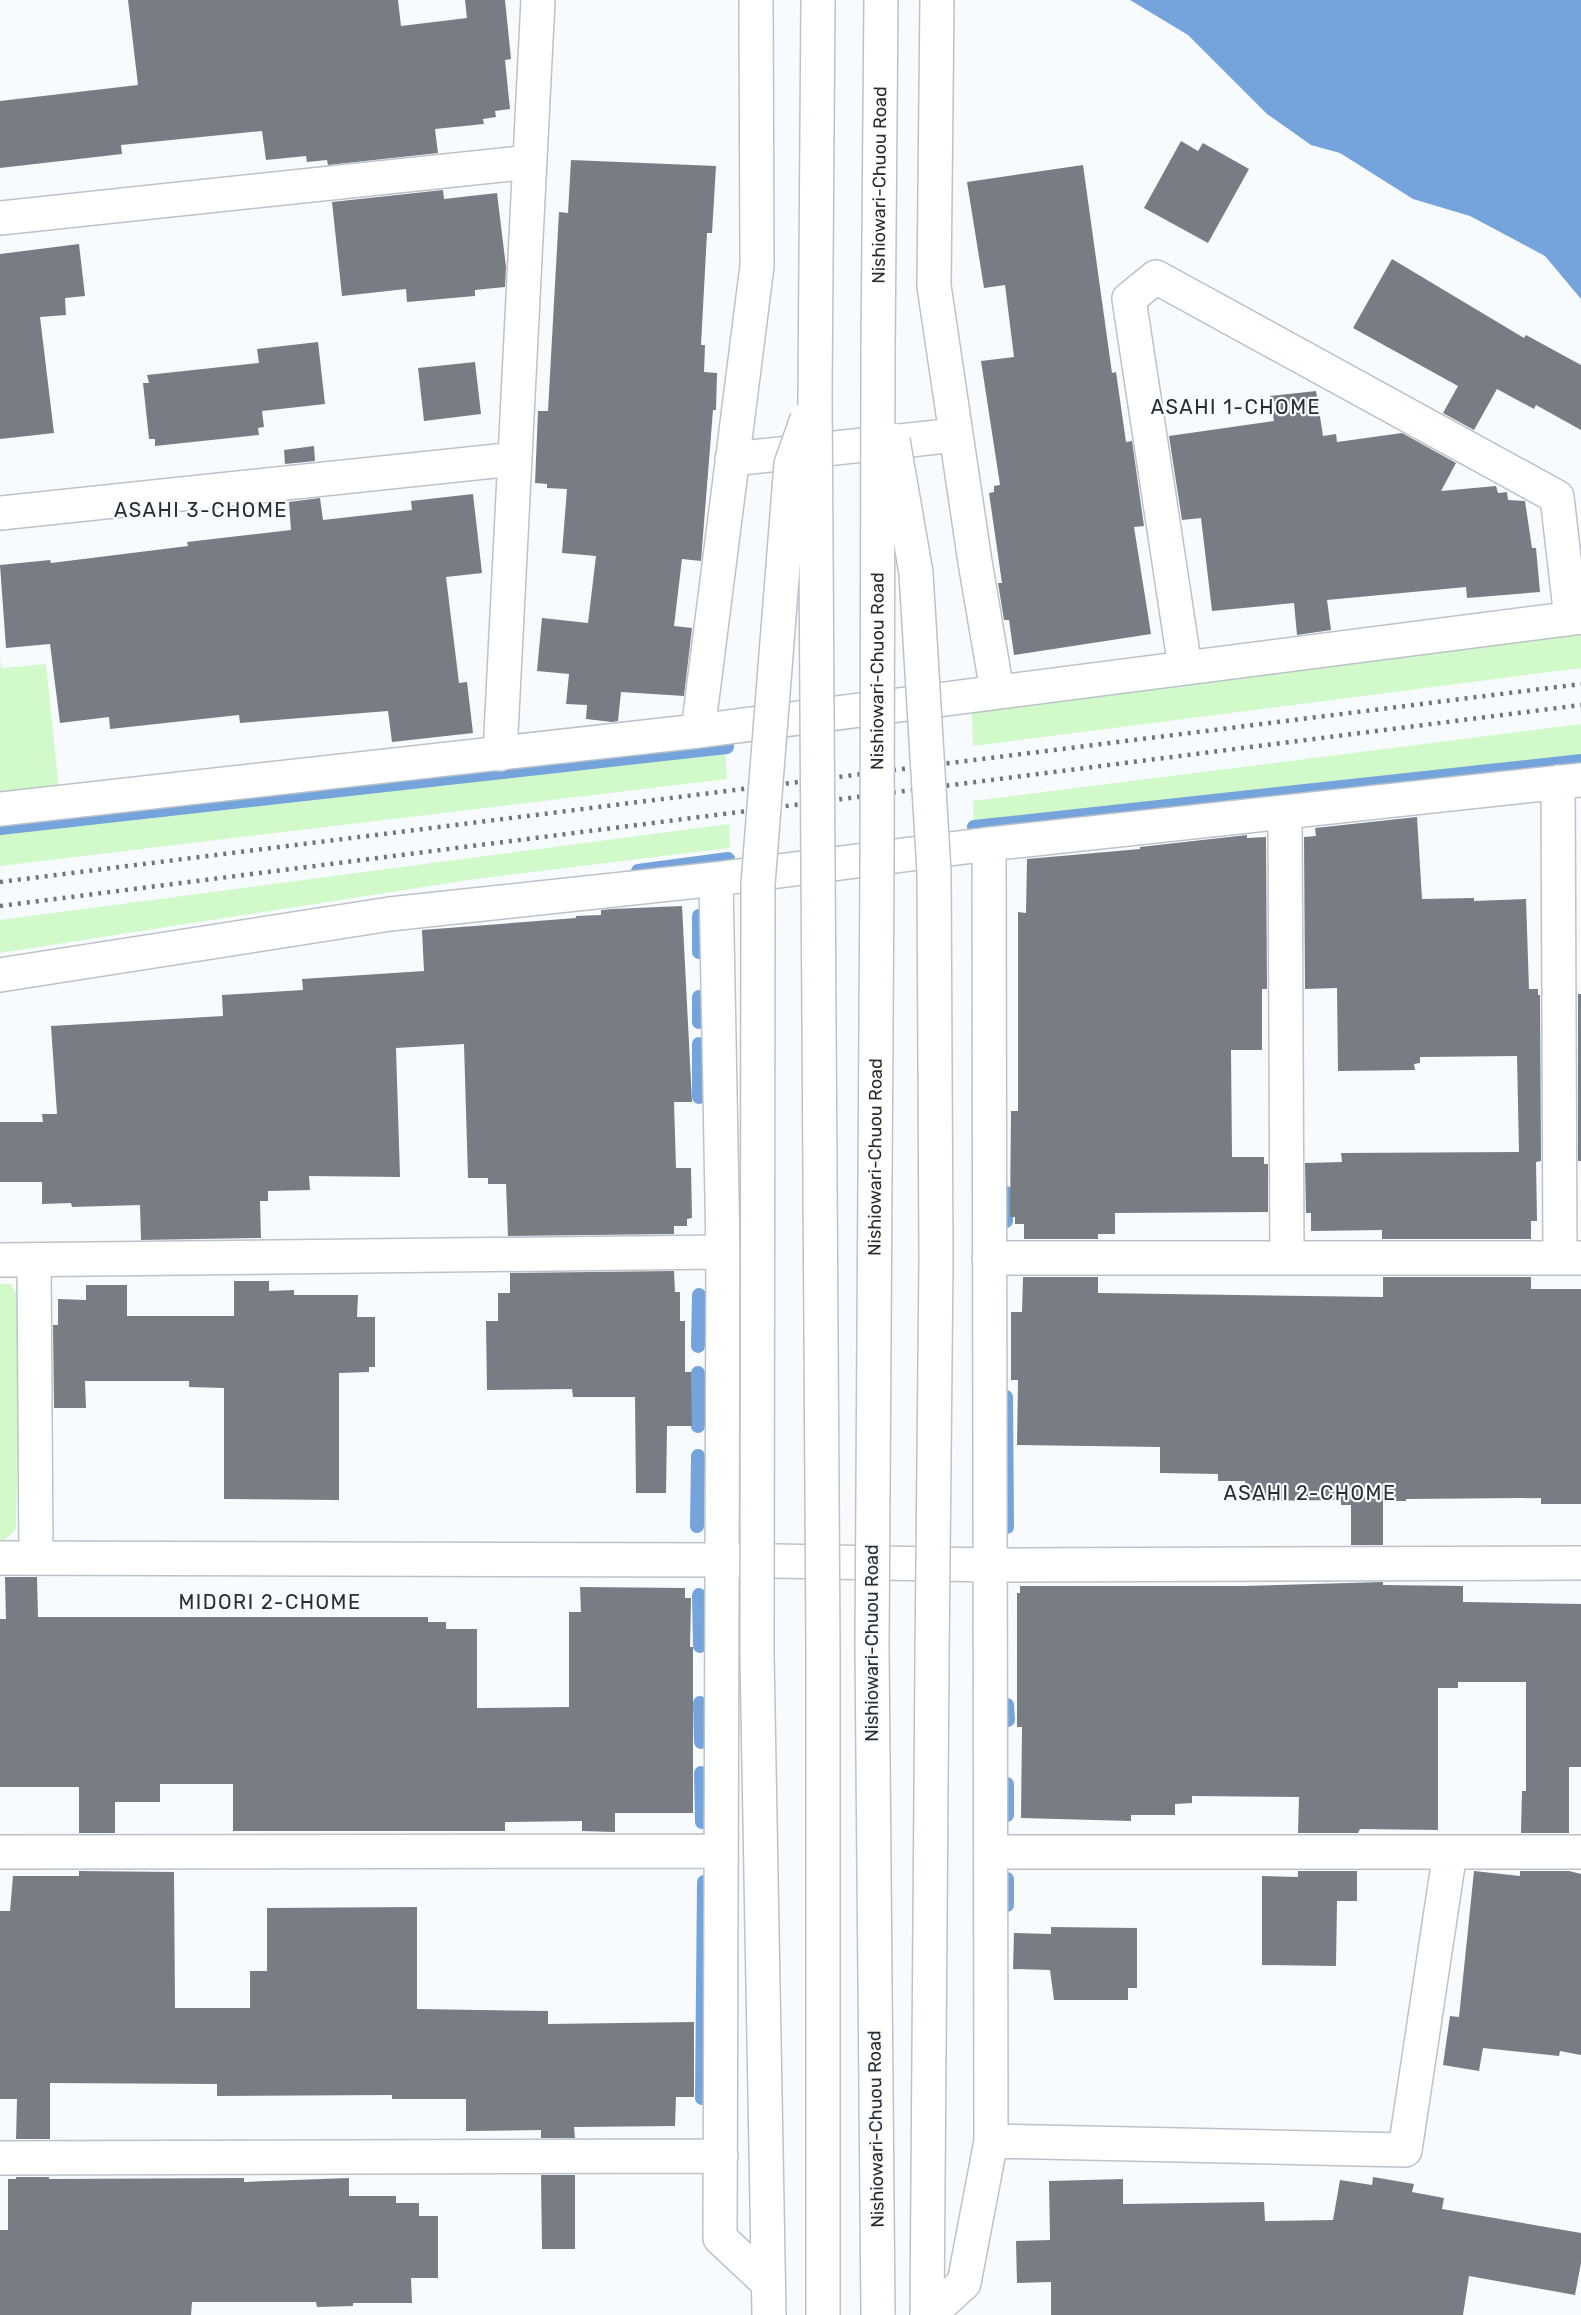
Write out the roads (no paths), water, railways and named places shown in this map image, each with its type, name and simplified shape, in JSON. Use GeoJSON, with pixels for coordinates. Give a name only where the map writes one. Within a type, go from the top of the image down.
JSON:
{"type":"FeatureCollection","features":[{"type":"Feature","properties":{"kind":"street"},"geometry":{"type":"LineString","coordinates":[[500,754],[538,0]]}},
{"type":"Feature","properties":{"kind":"street"},"geometry":{"type":"LineString","coordinates":[[698,731],[757,266],[756,0]]}},
{"type":"Feature","properties":{"kind":"street"},"geometry":{"type":"LineString","coordinates":[[818,0],[815,394],[823,1649],[823,2315]]}},
{"type":"Feature","properties":{"kind":"street","name":"Nishiowari-Chuou Road"},"geometry":{"type":"LineString","coordinates":[[878,2315],[872,1647],[881,0]]}},
{"type":"Feature","properties":{"kind":"street"},"geometry":{"type":"LineString","coordinates":[[937,0],[934,286],[997,691]]}},
{"type":"Feature","properties":{"kind":"street"},"geometry":{"type":"LineString","coordinates":[[0,218],[530,162]]}},
{"type":"Feature","properties":{"kind":"street"},"geometry":{"type":"LineString","coordinates":[[0,809],[698,731],[1576,618],[1557,497],[1156,277],[1129,299],[1185,667]]}},
{"type":"Feature","properties":{"kind":"street"},"geometry":{"type":"LineString","coordinates":[[878,349],[916,573],[934,872],[936,1259],[928,2315]]}},
{"type":"Feature","properties":{"kind":"street"},"geometry":{"type":"LineString","coordinates":[[768,2299],[757,1655],[758,884],[791,464],[815,394]]}},
{"type":"Feature","properties":{"kind":"street"},"geometry":{"type":"LineString","coordinates":[[732,459],[956,435]]}},
{"type":"Feature","properties":{"kind":"street"},"geometry":{"type":"LineString","coordinates":[[0,513],[515,459]]}},
{"type":"Feature","properties":{"kind":"street"},"geometry":{"type":"LineString","coordinates":[[0,975],[390,914],[716,879],[988,844],[1569,781],[1570,1258],[989,1258]]}},
{"type":"Feature","properties":{"kind":"street"},"geometry":{"type":"LineString","coordinates":[[1285,812],[1287,1258]]}},
{"type":"Feature","properties":{"kind":"street"},"geometry":{"type":"LineString","coordinates":[[928,2315],[964,2283],[991,2141],[988,844]]}},
{"type":"Feature","properties":{"kind":"street"},"geometry":{"type":"LineString","coordinates":[[716,879],[723,1252],[720,2238],[768,2299]]}},
{"type":"Feature","properties":{"kind":"street"},"geometry":{"type":"LineString","coordinates":[[0,1260],[723,1252]]}},
{"type":"Feature","properties":{"kind":"street"},"geometry":{"type":"LineString","coordinates":[[34,1260],[36,1558]]}},
{"type":"Feature","properties":{"kind":"street"},"geometry":{"type":"LineString","coordinates":[[0,1558],[722,1560],[990,1565],[1581,1563]]}},
{"type":"Feature","properties":{"kind":"street"},"geometry":{"type":"LineString","coordinates":[[0,1852],[721,1851]]}},
{"type":"Feature","properties":{"kind":"street"},"geometry":{"type":"LineString","coordinates":[[991,1852],[1581,1851]]}},
{"type":"Feature","properties":{"kind":"street"},"geometry":{"type":"LineString","coordinates":[[991,2141],[1405,2150],[1450,1852]]}},
{"type":"Feature","properties":{"kind":"street"},"geometry":{"type":"LineString","coordinates":[[0,2158],[721,2156]]}},
{"type":"Feature","properties":{"kind":"water"},"geometry":{"type":"Polygon","coordinates":[[[1130,0],[1581,0],[1581,299],[1545,256],[1470,216],[1413,199],[1340,153],[1311,145],[1267,114],[1188,35],[1130,0]]]}},
{"type":"Feature","properties":{"kind":"waterway"},"geometry":{"type":"LineString","coordinates":[[0,828],[727,747]]}},
{"type":"Feature","properties":{"kind":"waterway"},"geometry":{"type":"LineString","coordinates":[[974,827],[1581,761]]}},
{"type":"Feature","properties":{"kind":"waterway"},"geometry":{"type":"LineString","coordinates":[[638,871],[728,859]]}},
{"type":"Feature","properties":{"kind":"waterway"},"geometry":{"type":"LineString","coordinates":[[699,916],[699,952]]}},
{"type":"Feature","properties":{"kind":"waterway"},"geometry":{"type":"LineString","coordinates":[[699,997],[699,1022]]}},
{"type":"Feature","properties":{"kind":"waterway"},"geometry":{"type":"LineString","coordinates":[[699,1044],[699,1097]]}},
{"type":"Feature","properties":{"kind":"waterway"},"geometry":{"type":"LineString","coordinates":[[1006,1193],[1006,1221]]}},
{"type":"Feature","properties":{"kind":"waterway"},"geometry":{"type":"LineString","coordinates":[[698,1346],[699,1295]]}},
{"type":"Feature","properties":{"kind":"waterway"},"geometry":{"type":"LineString","coordinates":[[698,1373],[698,1426]]}},
{"type":"Feature","properties":{"kind":"waterway"},"geometry":{"type":"LineString","coordinates":[[1006,1397],[1007,1527]]}},
{"type":"Feature","properties":{"kind":"waterway"},"geometry":{"type":"LineString","coordinates":[[697,1526],[698,1456]]}},
{"type":"Feature","properties":{"kind":"waterway"},"geometry":{"type":"LineString","coordinates":[[699,1595],[700,1646]]}},
{"type":"Feature","properties":{"kind":"waterway"},"geometry":{"type":"LineString","coordinates":[[700,1703],[701,1742]]}},
{"type":"Feature","properties":{"kind":"waterway"},"geometry":{"type":"LineString","coordinates":[[1007,1705],[1008,1720]]}},
{"type":"Feature","properties":{"kind":"waterway"},"geometry":{"type":"LineString","coordinates":[[701,1773],[702,1822]]}},
{"type":"Feature","properties":{"kind":"waterway"},"geometry":{"type":"LineString","coordinates":[[1007,1784],[1007,1815]]}},
{"type":"Feature","properties":{"kind":"waterway"},"geometry":{"type":"LineString","coordinates":[[1007,1879],[1007,1905]]}},
{"type":"Feature","properties":{"kind":"waterway"},"geometry":{"type":"LineString","coordinates":[[702,2098],[704,1882]]}},
{"type":"Feature","properties":{"kind":"railway"},"geometry":{"type":"LineString","coordinates":[[0,882],[1581,684]]}},
{"type":"Feature","properties":{"kind":"railway"},"geometry":{"type":"LineString","coordinates":[[0,906],[1581,705]]}},
{"type":"Feature","properties":{"kind":"district","name":"ASAHI 1-CHOME"},"geometry":{"type":"Point","coordinates":[1236,407]}},
{"type":"Feature","properties":{"kind":"district","name":"ASAHI 3-CHOME"},"geometry":{"type":"Point","coordinates":[201,510]}},
{"type":"Feature","properties":{"kind":"district","name":"ASAHI 2-CHOME"},"geometry":{"type":"Point","coordinates":[1310,1493]}},
{"type":"Feature","properties":{"kind":"district","name":"MIDORI 2-CHOME"},"geometry":{"type":"Point","coordinates":[270,1602]}}]}
